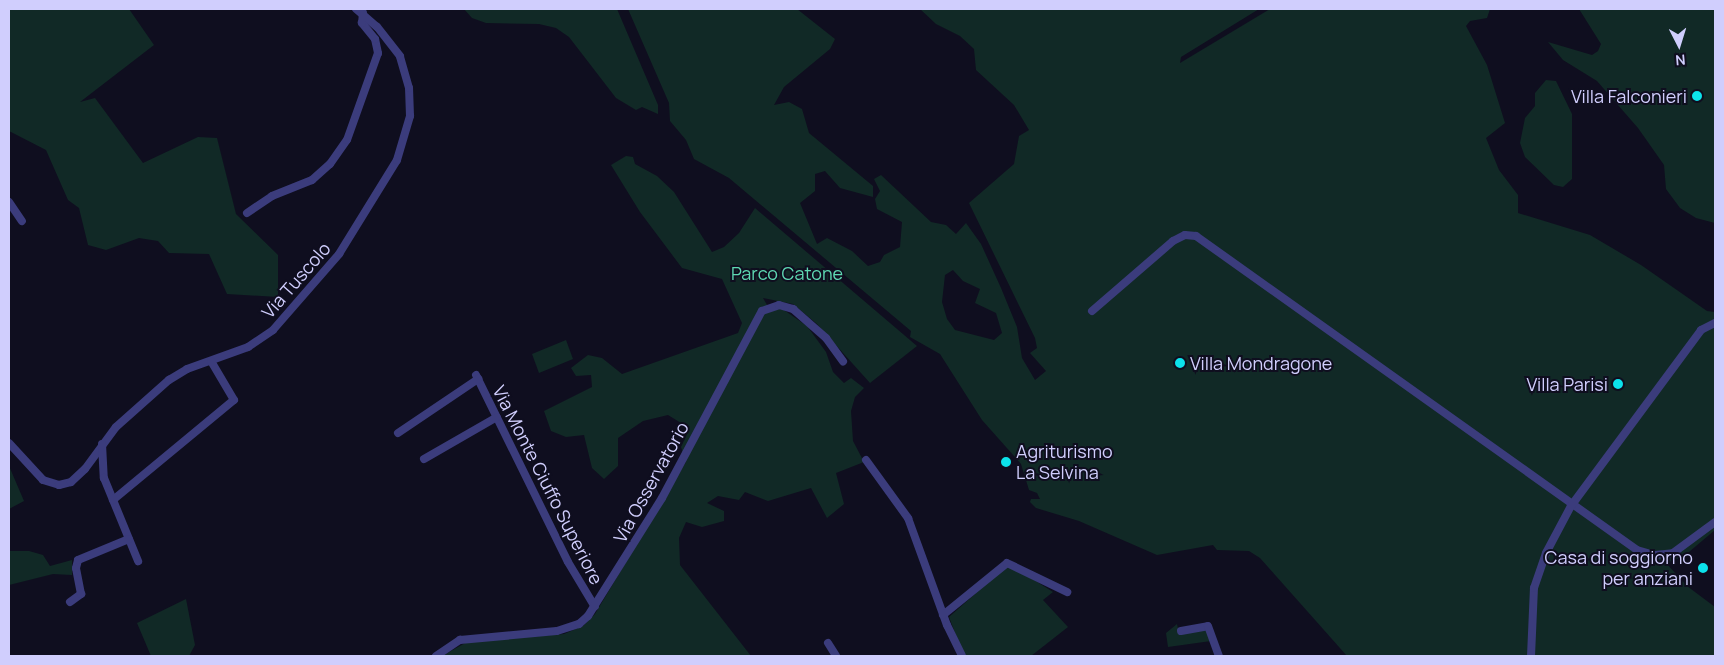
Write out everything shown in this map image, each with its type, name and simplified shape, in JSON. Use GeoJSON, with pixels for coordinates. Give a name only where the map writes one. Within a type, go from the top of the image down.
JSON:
{"type":"FeatureCollection","features":[{"type":"Feature","properties":{"kind":"street"},"geometry":{"type":"LineString","coordinates":[[247,212],[272,196],[312,180],[330,164],[347,140],[378,53],[375,39],[362,23],[360,11]]}},
{"type":"Feature","properties":{"kind":"street","name":"Via Tuscolo"},"geometry":{"type":"LineString","coordinates":[[9,443],[39,477],[60,485],[69,484],[80,475],[116,426],[166,382],[257,342],[288,315],[351,239],[402,150],[410,108],[403,62],[391,44],[360,11]]}},
{"type":"Feature","properties":{"kind":"street"},"geometry":{"type":"LineString","coordinates":[[9,202],[22,221]]}},
{"type":"Feature","properties":{"kind":"street"},"geometry":{"type":"LineString","coordinates":[[1092,311],[1178,237],[1196,236],[1443,410],[1571,506],[1637,550],[1655,555],[1679,551],[1715,522]]}},
{"type":"Feature","properties":{"kind":"street","name":"Via Osservatorio"},"geometry":{"type":"LineString","coordinates":[[436,656],[449,645],[464,639],[568,628],[584,621],[595,607],[662,498],[759,314],[774,305],[793,308],[826,338],[843,361]]}},
{"type":"Feature","properties":{"kind":"street"},"geometry":{"type":"LineString","coordinates":[[1531,656],[1534,588],[1546,553],[1571,506],[1700,332],[1715,323]]}},
{"type":"Feature","properties":{"kind":"street"},"geometry":{"type":"LineString","coordinates":[[113,500],[234,400],[211,361]]}},
{"type":"Feature","properties":{"kind":"street","name":"Via Monte Ciuffo Superiore"},"geometry":{"type":"LineString","coordinates":[[398,434],[477,377],[568,562],[595,607]]}},
{"type":"Feature","properties":{"kind":"street"},"geometry":{"type":"LineString","coordinates":[[424,458],[497,417]]}},
{"type":"Feature","properties":{"kind":"street"},"geometry":{"type":"LineString","coordinates":[[102,444],[102,471],[138,561]]}},
{"type":"Feature","properties":{"kind":"street"},"geometry":{"type":"LineString","coordinates":[[866,460],[908,518],[943,615],[962,656]]}},
{"type":"Feature","properties":{"kind":"street"},"geometry":{"type":"LineString","coordinates":[[70,602],[82,594],[76,568],[80,558],[129,539]]}},
{"type":"Feature","properties":{"kind":"street"},"geometry":{"type":"LineString","coordinates":[[943,615],[1007,563],[1015,564],[1052,587],[1067,592]]}},
{"type":"Feature","properties":{"kind":"street"},"geometry":{"type":"LineString","coordinates":[[1181,631],[1208,626],[1219,656]]}},
{"type":"Feature","properties":{"kind":"street"},"geometry":{"type":"LineString","coordinates":[[828,643],[836,656]]}},
{"type":"Feature","properties":{"kind":"green space"},"geometry":{"type":"Polygon","coordinates":[[[9,9],[129,9],[154,45],[80,102],[95,98],[143,163],[198,137],[217,138],[236,214],[278,255],[278,297],[227,294],[209,254],[169,253],[158,241],[139,238],[106,250],[88,245],[79,208],[68,200],[46,150],[9,131],[9,9]]]}},
{"type":"Feature","properties":{"kind":"green space"},"geometry":{"type":"Polygon","coordinates":[[[464,9],[617,9],[658,105],[658,114],[642,107],[636,110],[616,98],[569,37],[556,28],[539,24],[486,23],[472,18],[464,9]]]}},
{"type":"Feature","properties":{"kind":"green space"},"geometry":{"type":"Polygon","coordinates":[[[628,9],[797,9],[835,39],[830,49],[784,87],[774,105],[789,102],[802,109],[809,133],[873,186],[873,197],[840,188],[825,171],[815,174],[815,191],[800,203],[817,244],[827,238],[852,251],[868,266],[880,262],[884,255],[900,247],[902,222],[877,209],[875,199],[880,191],[874,179],[881,175],[931,222],[946,225],[956,234],[966,223],[981,244],[1001,288],[1017,327],[1022,358],[1035,380],[1046,371],[1030,353],[1037,348],[1035,338],[969,203],[1014,164],[1019,136],[1029,130],[1014,105],[976,70],[974,49],[960,36],[936,24],[920,9],[1259,9],[1181,57],[1180,63],[1270,9],[1490,9],[1487,18],[1470,21],[1466,26],[1487,65],[1505,123],[1486,138],[1499,170],[1518,195],[1518,213],[1590,235],[1641,265],[1707,311],[1715,312],[1715,530],[1683,557],[1666,563],[1687,586],[1715,607],[1715,656],[1347,656],[1260,558],[1249,551],[1217,550],[1213,545],[1157,555],[1079,521],[1036,508],[1030,502],[1031,499],[1040,499],[1037,493],[1029,490],[1021,464],[982,420],[940,354],[910,337],[911,331],[729,178],[694,159],[686,140],[670,121],[669,103],[628,9]],[[953,270],[945,275],[942,302],[947,319],[955,330],[994,340],[1002,333],[996,313],[975,303],[980,289],[963,281],[953,270]]]}},
{"type":"Feature","properties":{"kind":"green space","name":"Villa Falconieri"},"geometry":{"type":"Polygon","coordinates":[[[1579,9],[1715,9],[1715,223],[1696,218],[1680,208],[1666,189],[1664,165],[1638,128],[1597,81],[1563,60],[1548,42],[1592,55],[1598,51],[1601,44],[1579,9]]]}},
{"type":"Feature","properties":{"kind":"green space"},"geometry":{"type":"Polygon","coordinates":[[[1546,80],[1556,81],[1572,114],[1572,179],[1563,187],[1554,185],[1525,157],[1520,143],[1525,118],[1535,106],[1535,93],[1546,80]]]}},
{"type":"Feature","properties":{"kind":"green space","name":"Parco Catone"},"geometry":{"type":"Polygon","coordinates":[[[626,156],[633,157],[635,164],[657,176],[674,192],[712,252],[724,247],[739,233],[755,208],[917,346],[870,383],[817,324],[793,304],[763,298],[770,310],[781,308],[807,326],[826,352],[833,372],[844,383],[851,378],[864,388],[855,397],[851,411],[853,441],[864,462],[836,473],[844,504],[827,518],[811,488],[768,501],[745,492],[739,500],[718,496],[707,503],[724,511],[724,521],[702,527],[686,522],[679,538],[680,565],[751,656],[442,656],[467,642],[564,634],[583,626],[595,614],[686,462],[681,447],[687,434],[681,423],[668,415],[643,421],[618,438],[618,466],[604,479],[592,468],[584,435],[566,437],[551,431],[544,411],[592,387],[591,375],[576,376],[571,368],[588,355],[602,358],[622,374],[738,333],[742,323],[722,279],[682,268],[640,212],[611,165],[626,156]]]}},
{"type":"Feature","properties":{"kind":"green space"},"geometry":{"type":"Polygon","coordinates":[[[566,340],[573,359],[539,373],[532,354],[566,340]]]}},
{"type":"Feature","properties":{"kind":"green space"},"geometry":{"type":"Polygon","coordinates":[[[9,466],[24,501],[9,509],[9,466]]]}},
{"type":"Feature","properties":{"kind":"green space"},"geometry":{"type":"Polygon","coordinates":[[[9,551],[29,551],[43,555],[50,566],[72,560],[72,575],[53,574],[9,585],[9,551]]]}},
{"type":"Feature","properties":{"kind":"green space"},"geometry":{"type":"Polygon","coordinates":[[[1009,564],[1053,592],[1043,600],[1068,627],[1031,656],[964,656],[949,617],[1009,564]]]}},
{"type":"Feature","properties":{"kind":"green space"},"geometry":{"type":"Polygon","coordinates":[[[186,599],[195,645],[189,656],[151,656],[137,623],[186,599]]]}},
{"type":"Feature","properties":{"kind":"green space"},"geometry":{"type":"Polygon","coordinates":[[[1177,624],[1179,633],[1204,627],[1211,641],[1168,647],[1166,633],[1177,624]]]}},
{"type":"Feature","properties":{"kind":"place","name":"Villa Falconieri"},"geometry":{"type":"Point","coordinates":[1697,96]}},
{"type":"Feature","properties":{"kind":"place","name":"Villa Mondragone"},"geometry":{"type":"Point","coordinates":[1180,363]}},
{"type":"Feature","properties":{"kind":"place","name":"Villa Parisi"},"geometry":{"type":"Point","coordinates":[1618,384]}},
{"type":"Feature","properties":{"kind":"place","name":"Agriturismo La Selvina"},"geometry":{"type":"Point","coordinates":[1006,462]}},
{"type":"Feature","properties":{"kind":"place","name":"Casa di soggiorno per anziani"},"geometry":{"type":"Point","coordinates":[1703,568]}}]}
